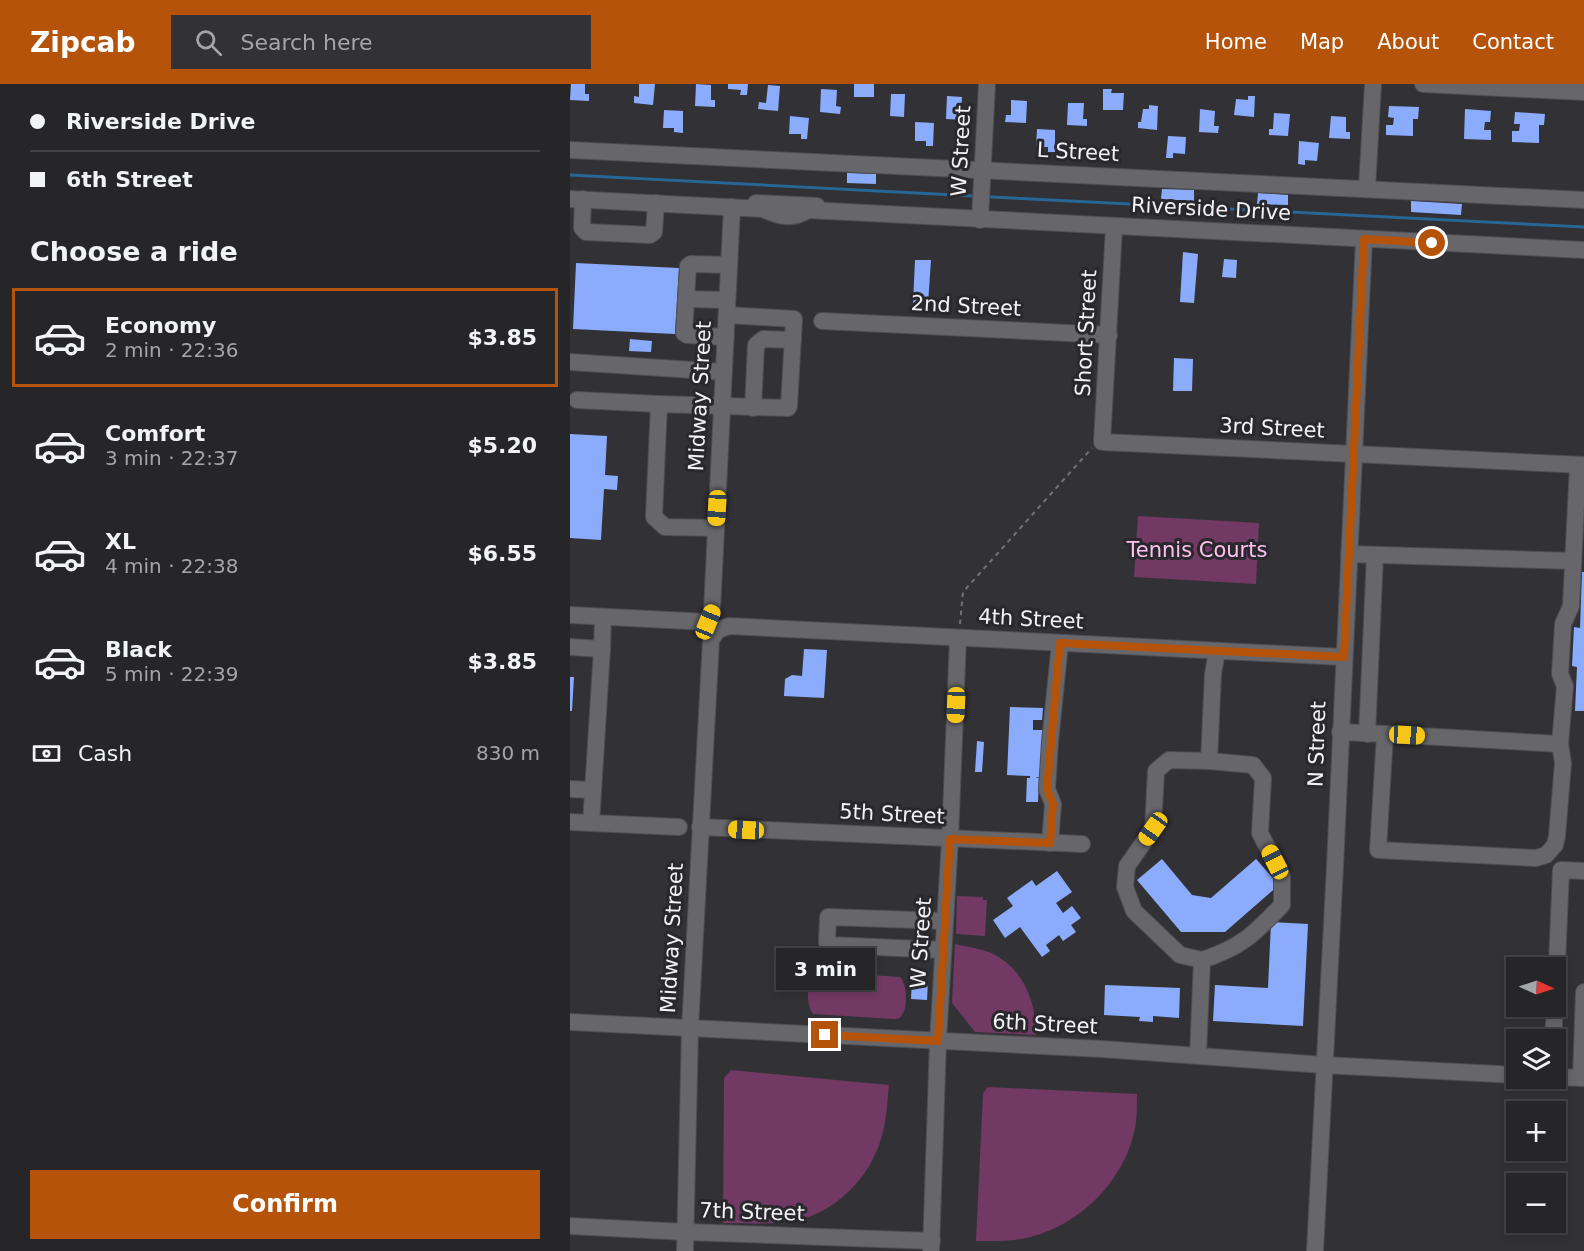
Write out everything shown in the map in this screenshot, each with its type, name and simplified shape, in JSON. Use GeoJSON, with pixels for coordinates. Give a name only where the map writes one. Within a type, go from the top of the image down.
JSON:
{"type":"FeatureCollection","features":[{"type":"Feature","properties":{"kind":"street","name":"W Street"},"geometry":{"type":"LineString","coordinates":[[980,220],[987,84]]}},
{"type":"Feature","properties":{"kind":"street"},"geometry":{"type":"LineString","coordinates":[[1367,188],[1373,84]]}},
{"type":"Feature","properties":{"kind":"street"},"geometry":{"type":"LineString","coordinates":[[1423,84],[1584,92]]}},
{"type":"Feature","properties":{"kind":"street","name":"L Street"},"geometry":{"type":"LineString","coordinates":[[570,150],[1584,200]]}},
{"type":"Feature","properties":{"kind":"street"},"geometry":{"type":"LineString","coordinates":[[577,199],[582,228],[586,232],[618,234],[651,235],[654,232],[656,203]]}},
{"type":"Feature","properties":{"kind":"street","name":"Riverside Drive"},"geometry":{"type":"LineString","coordinates":[[577,199],[732,207],[764,202],[825,206],[836,212],[1584,250]]}},
{"type":"Feature","properties":{"kind":"street","name":"Midway Street"},"geometry":{"type":"LineString","coordinates":[[685,1251],[690,1028],[713,626],[732,207]]}},
{"type":"Feature","properties":{"kind":"street","name":"Short Street"},"geometry":{"type":"LineString","coordinates":[[1102,442],[1114,227]]}},
{"type":"Feature","properties":{"kind":"street","name":"N Street"},"geometry":{"type":"LineString","coordinates":[[1315,1251],[1364,239]]}},
{"type":"Feature","properties":{"kind":"street"},"geometry":{"type":"LineString","coordinates":[[726,337],[684,333],[688,266],[691,264],[729,265]]}},
{"type":"Feature","properties":{"kind":"street"},"geometry":{"type":"LineString","coordinates":[[577,400],[784,409],[789,406],[794,319],[686,299]]}},
{"type":"Feature","properties":{"kind":"street","name":"2nd Street"},"geometry":{"type":"LineString","coordinates":[[822,321],[1109,335]]}},
{"type":"Feature","properties":{"kind":"street"},"geometry":{"type":"LineString","coordinates":[[753,408],[756,345],[763,339],[793,340]]}},
{"type":"Feature","properties":{"kind":"street"},"geometry":{"type":"LineString","coordinates":[[570,362],[724,372]]}},
{"type":"Feature","properties":{"kind":"street"},"geometry":{"type":"LineString","coordinates":[[659,404],[654,517],[665,527],[716,528]]}},
{"type":"Feature","properties":{"kind":"street","name":"3rd Street"},"geometry":{"type":"LineString","coordinates":[[1102,442],[1581,465]]}},
{"type":"Feature","properties":{"kind":"street"},"geometry":{"type":"LineString","coordinates":[[1384,734],[1378,850],[1536,858],[1546,855],[1555,844],[1563,763],[1560,744],[1565,686],[1560,674],[1563,624],[1571,606],[1581,465]]}},
{"type":"Feature","properties":{"kind":"street"},"geometry":{"type":"LineString","coordinates":[[1349,554],[1382,553],[1573,561]]}},
{"type":"Feature","properties":{"kind":"street"},"geometry":{"type":"LineString","coordinates":[[1367,734],[1375,555]]}},
{"type":"Feature","properties":{"kind":"street","name":"4th Street"},"geometry":{"type":"LineString","coordinates":[[570,615],[713,626],[1344,657]]}},
{"type":"Feature","properties":{"kind":"street"},"geometry":{"type":"LineString","coordinates":[[591,822],[603,617]]}},
{"type":"Feature","properties":{"kind":"street","name":"W Street"},"geometry":{"type":"LineString","coordinates":[[931,1246],[938,1041],[950,839],[958,638]]}},
{"type":"Feature","properties":{"kind":"street"},"geometry":{"type":"LineString","coordinates":[[1050,843],[1053,804],[1047,789],[1060,643]]}},
{"type":"Feature","properties":{"kind":"street"},"geometry":{"type":"LineString","coordinates":[[570,646],[602,649]]}},
{"type":"Feature","properties":{"kind":"street"},"geometry":{"type":"LineString","coordinates":[[1209,761],[1213,674],[1217,651]]}},
{"type":"Feature","properties":{"kind":"street"},"geometry":{"type":"LineString","coordinates":[[1340,732],[1560,744]]}},
{"type":"Feature","properties":{"kind":"street"},"geometry":{"type":"LineString","coordinates":[[1169,760],[1253,765],[1263,778],[1260,833],[1282,876],[1282,905],[1252,936],[1225,953],[1202,960],[1180,955],[1134,911],[1125,887],[1127,866],[1153,829],[1156,771],[1169,760]]}},
{"type":"Feature","properties":{"kind":"street"},"geometry":{"type":"LineString","coordinates":[[570,789],[592,790]]}},
{"type":"Feature","properties":{"kind":"street"},"geometry":{"type":"LineString","coordinates":[[570,822],[679,826]]}},
{"type":"Feature","properties":{"kind":"street","name":"5th Street"},"geometry":{"type":"LineString","coordinates":[[700,828],[1082,844]]}},
{"type":"Feature","properties":{"kind":"street"},"geometry":{"type":"LineString","coordinates":[[1557,957],[1561,870],[1584,871]]}},
{"type":"Feature","properties":{"kind":"street"},"geometry":{"type":"LineString","coordinates":[[943,950],[829,945],[826,943],[828,917],[945,921]]}},
{"type":"Feature","properties":{"kind":"street"},"geometry":{"type":"LineString","coordinates":[[1197,1055],[1202,960]]}},
{"type":"Feature","properties":{"kind":"street"},"geometry":{"type":"LineString","coordinates":[[1566,1077],[1583,1078],[1584,992]]}},
{"type":"Feature","properties":{"kind":"street","name":"6th Street"},"geometry":{"type":"LineString","coordinates":[[570,1022],[1197,1055],[1324,1065],[1506,1074]]}},
{"type":"Feature","properties":{"kind":"street","name":"7th Street"},"geometry":{"type":"LineString","coordinates":[[570,1226],[931,1246]]}},
{"type":"Feature","properties":{"kind":"path"},"geometry":{"type":"LineString","coordinates":[[958,638],[963,592],[1090,449],[1102,442]]}},
{"type":"Feature","properties":{"kind":"green space","name":"Tennis Courts"},"geometry":{"type":"Polygon","coordinates":[[[1138,516],[1259,523],[1256,584],[1134,577],[1138,516]]]}},
{"type":"Feature","properties":{"kind":"green space"},"geometry":{"type":"Polygon","coordinates":[[[957,896],[983,897],[983,900],[987,900],[985,936],[956,934],[957,896]]]}},
{"type":"Feature","properties":{"kind":"green space"},"geometry":{"type":"Polygon","coordinates":[[[955,944],[991,953],[1012,968],[1026,987],[1034,1010],[1036,1035],[975,1032],[952,1003],[955,944]]]}},
{"type":"Feature","properties":{"kind":"green space"},"geometry":{"type":"Polygon","coordinates":[[[826,972],[900,977],[905,990],[904,1012],[900,1017],[894,1019],[813,1014],[808,999],[810,982],[815,974],[826,972]]]}},
{"type":"Feature","properties":{"kind":"green space"},"geometry":{"type":"Polygon","coordinates":[[[731,1070],[889,1085],[885,1123],[877,1150],[870,1165],[850,1191],[823,1210],[793,1221],[723,1223],[724,1078],[731,1070]]]}},
{"type":"Feature","properties":{"kind":"green space"},"geometry":{"type":"Polygon","coordinates":[[[988,1087],[1137,1094],[1136,1122],[1123,1162],[1099,1196],[1065,1223],[1046,1232],[1020,1239],[976,1241],[983,1093],[988,1087]]]}},
{"type":"Feature","properties":{"kind":"building"},"geometry":{"type":"Polygon","coordinates":[[[571,84],[585,84],[585,94],[589,94],[589,101],[570,100],[571,84]]]}},
{"type":"Feature","properties":{"kind":"building"},"geometry":{"type":"Polygon","coordinates":[[[639,84],[655,84],[653,105],[634,103],[634,96],[639,97],[639,84]]]}},
{"type":"Feature","properties":{"kind":"building"},"geometry":{"type":"Polygon","coordinates":[[[696,84],[711,85],[711,100],[715,100],[715,107],[695,106],[696,84]]]}},
{"type":"Feature","properties":{"kind":"building"},"geometry":{"type":"Polygon","coordinates":[[[728,84],[748,84],[747,95],[740,95],[741,90],[728,89],[728,84]]]}},
{"type":"Feature","properties":{"kind":"building"},"geometry":{"type":"Polygon","coordinates":[[[854,84],[874,84],[874,97],[854,97],[854,84]]]}},
{"type":"Feature","properties":{"kind":"building"},"geometry":{"type":"Polygon","coordinates":[[[768,85],[780,86],[778,111],[758,109],[759,102],[766,103],[768,85]]]}},
{"type":"Feature","properties":{"kind":"building"},"geometry":{"type":"Polygon","coordinates":[[[821,89],[837,90],[836,106],[841,107],[840,114],[820,112],[821,89]]]}},
{"type":"Feature","properties":{"kind":"building"},"geometry":{"type":"Polygon","coordinates":[[[1103,89],[1112,89],[1111,93],[1124,93],[1123,110],[1103,110],[1103,89]]]}},
{"type":"Feature","properties":{"kind":"building"},"geometry":{"type":"Polygon","coordinates":[[[891,94],[905,94],[904,117],[890,116],[891,94]]]}},
{"type":"Feature","properties":{"kind":"building"},"geometry":{"type":"Polygon","coordinates":[[[947,96],[962,97],[961,112],[966,113],[965,120],[946,119],[947,96]]]}},
{"type":"Feature","properties":{"kind":"building"},"geometry":{"type":"Polygon","coordinates":[[[1248,96],[1255,96],[1254,117],[1234,115],[1236,99],[1248,100],[1248,96]]]}},
{"type":"Feature","properties":{"kind":"building"},"geometry":{"type":"Polygon","coordinates":[[[1011,100],[1027,101],[1026,123],[1005,122],[1006,115],[1011,115],[1011,100]]]}},
{"type":"Feature","properties":{"kind":"building"},"geometry":{"type":"Polygon","coordinates":[[[1068,103],[1084,103],[1083,119],[1087,119],[1087,126],[1067,125],[1068,103]]]}},
{"type":"Feature","properties":{"kind":"building"},"geometry":{"type":"Polygon","coordinates":[[[1149,105],[1158,106],[1157,130],[1138,128],[1143,109],[1149,109],[1149,105]]]}},
{"type":"Feature","properties":{"kind":"building"},"geometry":{"type":"Polygon","coordinates":[[[1389,106],[1419,107],[1418,119],[1413,119],[1413,136],[1386,135],[1386,125],[1393,125],[1394,118],[1388,117],[1389,106]]]}},
{"type":"Feature","properties":{"kind":"building"},"geometry":{"type":"Polygon","coordinates":[[[1200,109],[1215,111],[1214,126],[1219,126],[1218,133],[1199,132],[1200,109]]]}},
{"type":"Feature","properties":{"kind":"building"},"geometry":{"type":"Polygon","coordinates":[[[1465,109],[1491,111],[1490,122],[1485,122],[1484,130],[1491,130],[1491,140],[1464,139],[1465,109]]]}},
{"type":"Feature","properties":{"kind":"building"},"geometry":{"type":"Polygon","coordinates":[[[664,110],[683,111],[683,133],[674,132],[674,128],[663,128],[664,110]]]}},
{"type":"Feature","properties":{"kind":"building"},"geometry":{"type":"Polygon","coordinates":[[[1515,112],[1545,114],[1544,125],[1539,125],[1539,143],[1512,142],[1512,131],[1519,131],[1520,124],[1514,124],[1515,112]]]}},
{"type":"Feature","properties":{"kind":"building"},"geometry":{"type":"Polygon","coordinates":[[[1274,113],[1290,114],[1288,136],[1269,135],[1269,129],[1273,129],[1274,113]]]}},
{"type":"Feature","properties":{"kind":"building"},"geometry":{"type":"Polygon","coordinates":[[[790,116],[809,118],[807,139],[801,139],[801,134],[789,134],[790,116]]]}},
{"type":"Feature","properties":{"kind":"building"},"geometry":{"type":"Polygon","coordinates":[[[1331,116],[1346,117],[1346,132],[1350,132],[1350,139],[1329,138],[1331,116]]]}},
{"type":"Feature","properties":{"kind":"building"},"geometry":{"type":"Polygon","coordinates":[[[915,122],[934,123],[933,146],[926,146],[926,141],[915,141],[915,122]]]}},
{"type":"Feature","properties":{"kind":"building"},"geometry":{"type":"Polygon","coordinates":[[[1037,129],[1055,130],[1055,152],[1048,152],[1048,147],[1036,147],[1037,129]]]}},
{"type":"Feature","properties":{"kind":"building"},"geometry":{"type":"Polygon","coordinates":[[[1168,136],[1186,137],[1185,154],[1173,153],[1173,158],[1166,158],[1168,136]]]}},
{"type":"Feature","properties":{"kind":"building"},"geometry":{"type":"Polygon","coordinates":[[[1299,141],[1319,143],[1317,161],[1305,160],[1305,165],[1298,164],[1299,141]]]}},
{"type":"Feature","properties":{"kind":"building"},"geometry":{"type":"Polygon","coordinates":[[[847,173],[876,174],[876,184],[847,183],[847,173]]]}},
{"type":"Feature","properties":{"kind":"building"},"geometry":{"type":"Polygon","coordinates":[[[1162,189],[1194,190],[1194,201],[1161,199],[1162,189]]]}},
{"type":"Feature","properties":{"kind":"building"},"geometry":{"type":"Polygon","coordinates":[[[1258,193],[1288,195],[1288,205],[1257,204],[1258,193]]]}},
{"type":"Feature","properties":{"kind":"building"},"geometry":{"type":"Polygon","coordinates":[[[1411,201],[1462,204],[1461,215],[1411,212],[1411,201]]]}},
{"type":"Feature","properties":{"kind":"building"},"geometry":{"type":"Polygon","coordinates":[[[1183,252],[1198,254],[1194,303],[1180,302],[1183,252]]]}},
{"type":"Feature","properties":{"kind":"building"},"geometry":{"type":"Polygon","coordinates":[[[1224,259],[1237,260],[1236,278],[1222,277],[1224,259]]]}},
{"type":"Feature","properties":{"kind":"building"},"geometry":{"type":"Polygon","coordinates":[[[915,260],[931,260],[928,304],[913,303],[915,260]]]}},
{"type":"Feature","properties":{"kind":"building"},"geometry":{"type":"Polygon","coordinates":[[[576,263],[679,268],[675,334],[573,329],[576,263]]]}},
{"type":"Feature","properties":{"kind":"building"},"geometry":{"type":"Polygon","coordinates":[[[630,339],[652,341],[651,352],[629,351],[630,339]]]}},
{"type":"Feature","properties":{"kind":"building"},"geometry":{"type":"Polygon","coordinates":[[[1174,358],[1193,359],[1192,391],[1173,391],[1174,358]]]}},
{"type":"Feature","properties":{"kind":"building"},"geometry":{"type":"Polygon","coordinates":[[[570,434],[607,436],[605,475],[618,476],[617,490],[604,489],[601,540],[570,538],[570,434]]]}},
{"type":"Feature","properties":{"kind":"building"},"geometry":{"type":"Polygon","coordinates":[[[1582,572],[1584,572],[1584,711],[1575,711],[1577,667],[1572,666],[1574,627],[1580,628],[1582,572]]]}},
{"type":"Feature","properties":{"kind":"building"},"geometry":{"type":"Polygon","coordinates":[[[804,649],[827,650],[824,698],[784,696],[785,679],[792,675],[802,676],[804,649]]]}},
{"type":"Feature","properties":{"kind":"building"},"geometry":{"type":"Polygon","coordinates":[[[570,677],[574,677],[572,711],[570,711],[570,677]]]}},
{"type":"Feature","properties":{"kind":"building"},"geometry":{"type":"Polygon","coordinates":[[[1010,707],[1043,708],[1042,720],[1033,720],[1033,730],[1043,730],[1041,777],[1035,777],[1039,778],[1038,802],[1026,802],[1027,778],[1030,776],[1007,775],[1010,707]]]}},
{"type":"Feature","properties":{"kind":"building"},"geometry":{"type":"Polygon","coordinates":[[[977,741],[984,742],[982,772],[975,772],[977,741]]]}},
{"type":"Feature","properties":{"kind":"building"},"geometry":{"type":"Polygon","coordinates":[[[1162,859],[1192,895],[1211,898],[1256,859],[1279,885],[1225,932],[1181,932],[1137,880],[1162,859]]]}},
{"type":"Feature","properties":{"kind":"building"},"geometry":{"type":"Polygon","coordinates":[[[1057,871],[1072,892],[1056,903],[1063,913],[1072,906],[1081,918],[1071,925],[1076,932],[1063,941],[1059,935],[1046,945],[1050,951],[1042,957],[1020,927],[1005,938],[993,920],[1013,906],[1007,898],[1032,880],[1036,886],[1057,871]]]}},
{"type":"Feature","properties":{"kind":"building"},"geometry":{"type":"Polygon","coordinates":[[[1271,922],[1308,924],[1303,1026],[1213,1021],[1215,985],[1268,988],[1271,922]]]}},
{"type":"Feature","properties":{"kind":"building"},"geometry":{"type":"Polygon","coordinates":[[[912,980],[928,981],[927,1000],[911,999],[912,980]]]}},
{"type":"Feature","properties":{"kind":"building"},"geometry":{"type":"Polygon","coordinates":[[[1105,985],[1180,988],[1179,1018],[1153,1016],[1153,1022],[1139,1021],[1140,1017],[1104,1015],[1105,985]]]}},
{"type":"Feature","properties":{"kind":"waterway"},"geometry":{"type":"LineString","coordinates":[[570,175],[974,196]]}},
{"type":"Feature","properties":{"kind":"waterway"},"geometry":{"type":"LineString","coordinates":[[991,197],[1584,227]]}},
{"type":"Feature","properties":{"kind":"route"},"geometry":{"type":"LineString","coordinates":[[825,1035],[938,1041],[950,839],[1050,843],[1053,804],[1047,789],[1060,643],[1344,657],[1364,239],[1432,243]]}}]}
